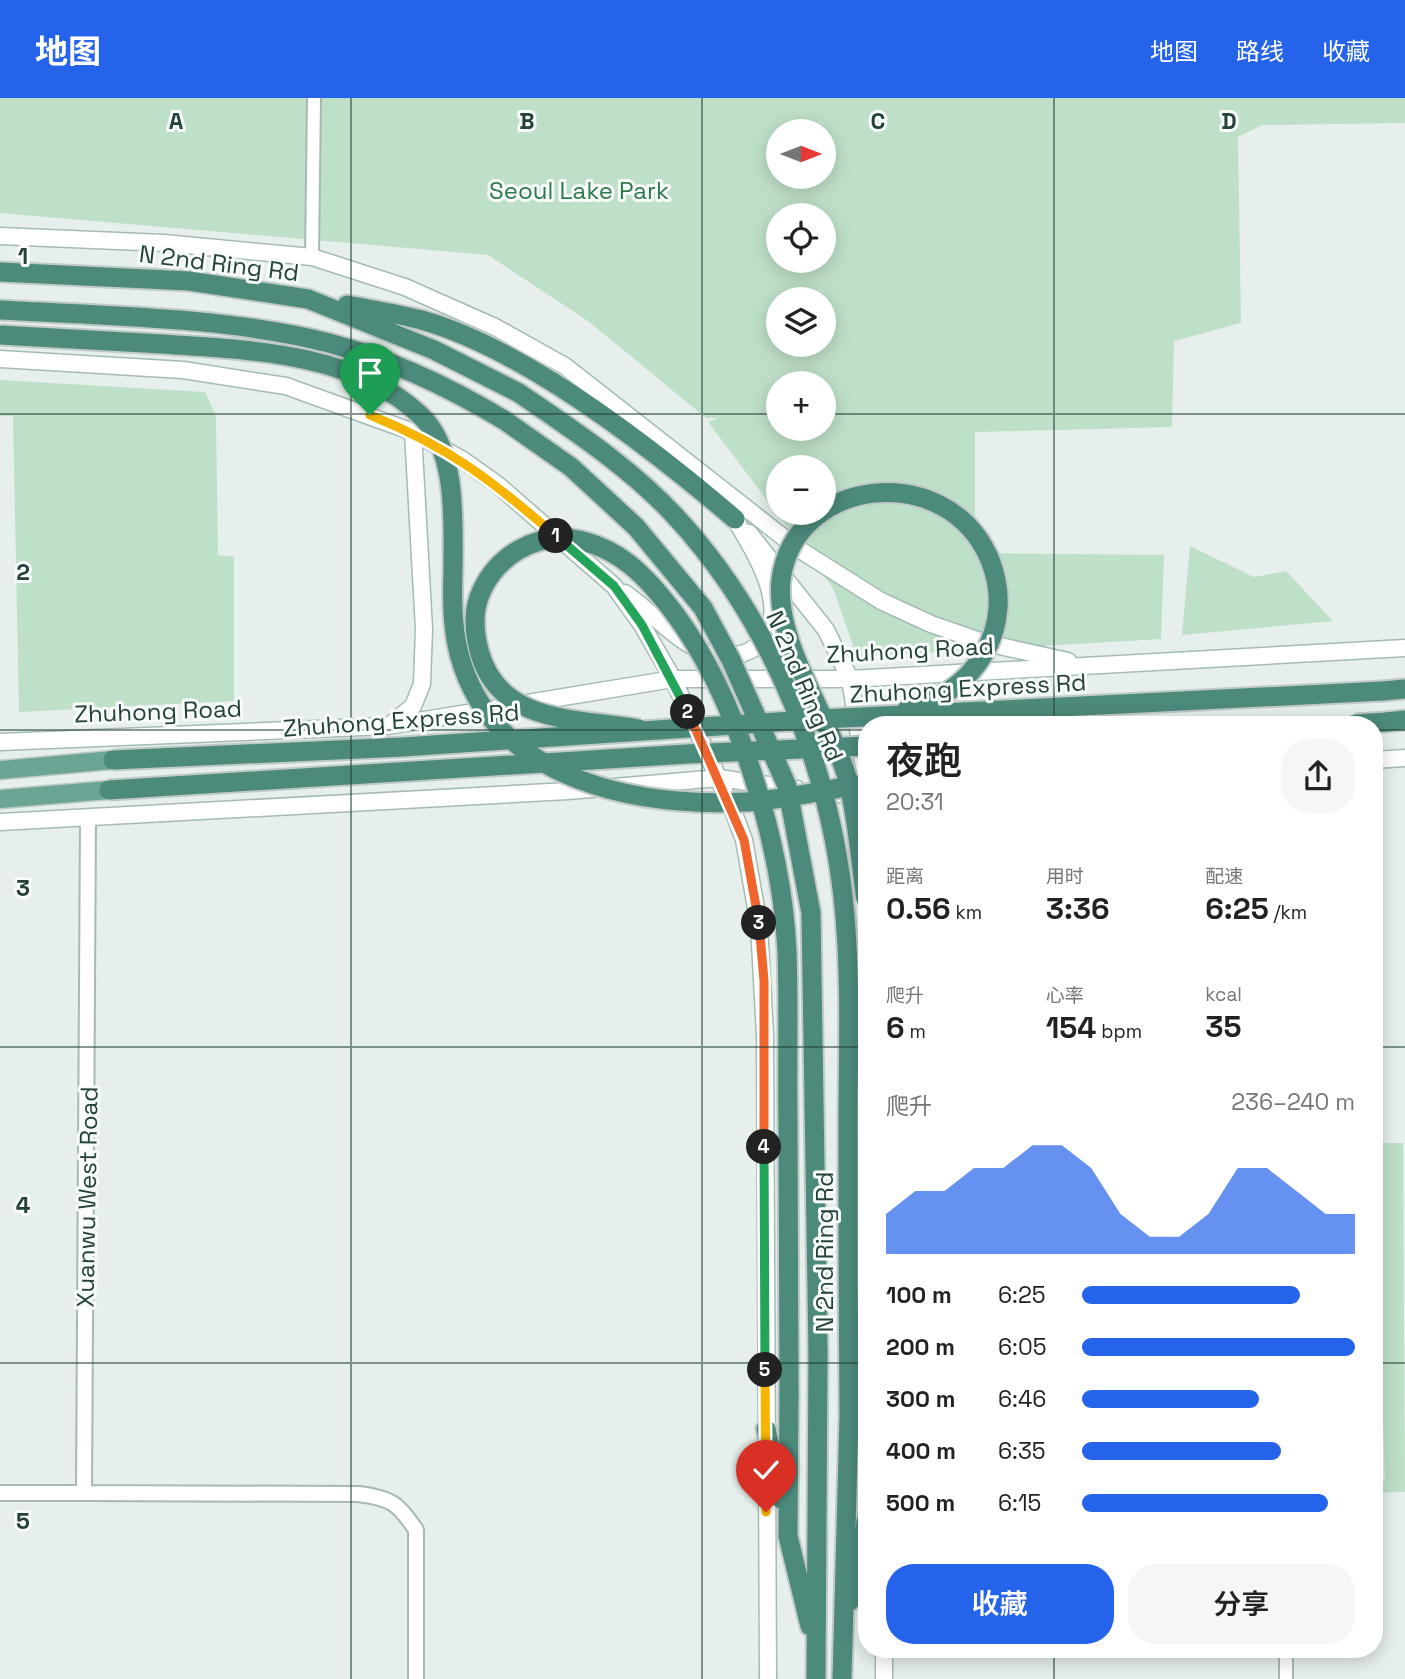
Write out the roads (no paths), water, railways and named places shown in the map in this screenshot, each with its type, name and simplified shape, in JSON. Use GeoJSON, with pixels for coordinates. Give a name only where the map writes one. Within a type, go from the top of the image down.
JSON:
{"type":"FeatureCollection","features":[{"type":"Feature","properties":{"kind":"highway","name":"N 2nd Ring Rd"},"geometry":{"type":"LineString","coordinates":[[0,272],[189,281],[308,299],[434,349],[519,393],[622,464],[701,546],[767,646],[796,715],[820,783],[837,859],[848,972],[849,1416],[842,1676]]}},
{"type":"Feature","properties":{"kind":"highway"},"geometry":{"type":"LineString","coordinates":[[308,299],[426,321],[490,347],[532,371],[659,459],[735,519]]}},
{"type":"Feature","properties":{"kind":"highway","name":"N 2nd Ring Rd"},"geometry":{"type":"LineString","coordinates":[[0,310],[281,333],[327,342],[368,355],[436,383],[504,420],[571,467],[636,527],[703,608],[731,660],[788,786],[811,914],[818,1354],[816,1679]]}},
{"type":"Feature","properties":{"kind":"highway"},"geometry":{"type":"LineString","coordinates":[[0,335],[254,350],[318,363],[366,379],[406,403],[423,417],[437,440],[448,470],[454,508],[454,625],[462,666],[471,689],[496,725],[515,744],[560,774],[589,784],[635,793],[715,801],[773,799],[858,783]]}},
{"type":"Feature","properties":{"kind":"highway"},"geometry":{"type":"LineString","coordinates":[[858,850],[846,775],[794,650],[782,613],[781,578],[786,560],[803,531],[829,509],[844,500],[877,491],[915,494],[950,510],[977,536],[994,570],[998,599],[995,628],[980,662],[953,690],[920,706],[872,716]]}},
{"type":"Feature","properties":{"kind":"highway"},"geometry":{"type":"LineString","coordinates":[[639,729],[525,709],[507,698],[493,680],[484,666],[478,645],[475,622],[477,600],[485,584],[509,555],[547,539],[570,539],[593,544],[635,567],[652,583],[695,640],[729,708],[770,832],[787,948],[788,1536]]}},
{"type":"Feature","properties":{"kind":"highway","name":"Zhuhong Express Rd"},"geometry":{"type":"LineString","coordinates":[[902,716],[1405,690]]}},
{"type":"Feature","properties":{"kind":"highway","name":"Zhuhong Express Rd"},"geometry":{"type":"LineString","coordinates":[[113,760],[404,747],[639,729],[858,718]]}},
{"type":"Feature","properties":{"kind":"highway"},"geometry":{"type":"LineString","coordinates":[[109,790],[687,754],[858,746]]}},
{"type":"Feature","properties":{"kind":"highway"},"geometry":{"type":"LineString","coordinates":[[766,1429],[817,1655]]}},
{"type":"Feature","properties":{"kind":"highway"},"geometry":{"type":"LineString","coordinates":[[842,1629],[858,1574]]}},
{"type":"Feature","properties":{"kind":"main road"},"geometry":{"type":"LineString","coordinates":[[0,236],[164,243],[312,257],[365,273],[446,304],[531,345],[596,388],[797,548],[881,601],[931,624],[986,643],[1093,665]]}},
{"type":"Feature","properties":{"kind":"main road"},"geometry":{"type":"LineString","coordinates":[[0,359],[183,370],[286,386],[413,432],[463,460],[498,485],[614,586],[706,653],[721,655],[747,652],[756,646],[770,629],[775,613],[763,573],[735,519],[708,476],[659,459]]}},
{"type":"Feature","properties":{"kind":"main road"},"geometry":{"type":"LineString","coordinates":[[388,726],[413,706],[422,684],[424,629],[413,432]]}},
{"type":"Feature","properties":{"kind":"main road"},"geometry":{"type":"LineString","coordinates":[[735,519],[759,543],[826,630],[850,679],[858,730]]}},
{"type":"Feature","properties":{"kind":"main road"},"geometry":{"type":"LineString","coordinates":[[614,586],[673,679],[719,778],[744,840],[753,879],[764,981],[768,1679]]}},
{"type":"Feature","properties":{"kind":"main road","name":"Zhuhong Road"},"geometry":{"type":"LineString","coordinates":[[0,742],[388,726],[673,679],[850,679],[1405,648]]}},
{"type":"Feature","properties":{"kind":"main road"},"geometry":{"type":"LineString","coordinates":[[1383,759],[1405,758]]}},
{"type":"Feature","properties":{"kind":"main road","name":"Zhuhong Road"},"geometry":{"type":"LineString","coordinates":[[0,770],[113,760]]}},
{"type":"Feature","properties":{"kind":"main road"},"geometry":{"type":"LineString","coordinates":[[0,822],[568,791],[719,778],[858,797]]}},
{"type":"Feature","properties":{"kind":"main road"},"geometry":{"type":"LineString","coordinates":[[0,799],[109,790]]}},
{"type":"Feature","properties":{"kind":"main road"},"geometry":{"type":"LineString","coordinates":[[884,1658],[884,1679]]}},
{"type":"Feature","properties":{"kind":"street"},"geometry":{"type":"LineString","coordinates":[[312,257],[314,98]]}},
{"type":"Feature","properties":{"kind":"street","name":"Xuanwu West Road"},"geometry":{"type":"LineString","coordinates":[[84,1493],[88,818]]}},
{"type":"Feature","properties":{"kind":"street"},"geometry":{"type":"LineString","coordinates":[[0,1493],[385,1497],[403,1510],[416,1531],[416,1679]]}},
{"type":"Feature","properties":{"kind":"street"},"geometry":{"type":"LineString","coordinates":[[1286,1658],[1286,1679]]}},
{"type":"Feature","properties":{"kind":"park label","name":"Seoul Lake Park"},"geometry":{"type":"Point","coordinates":[579,190]}}]}
